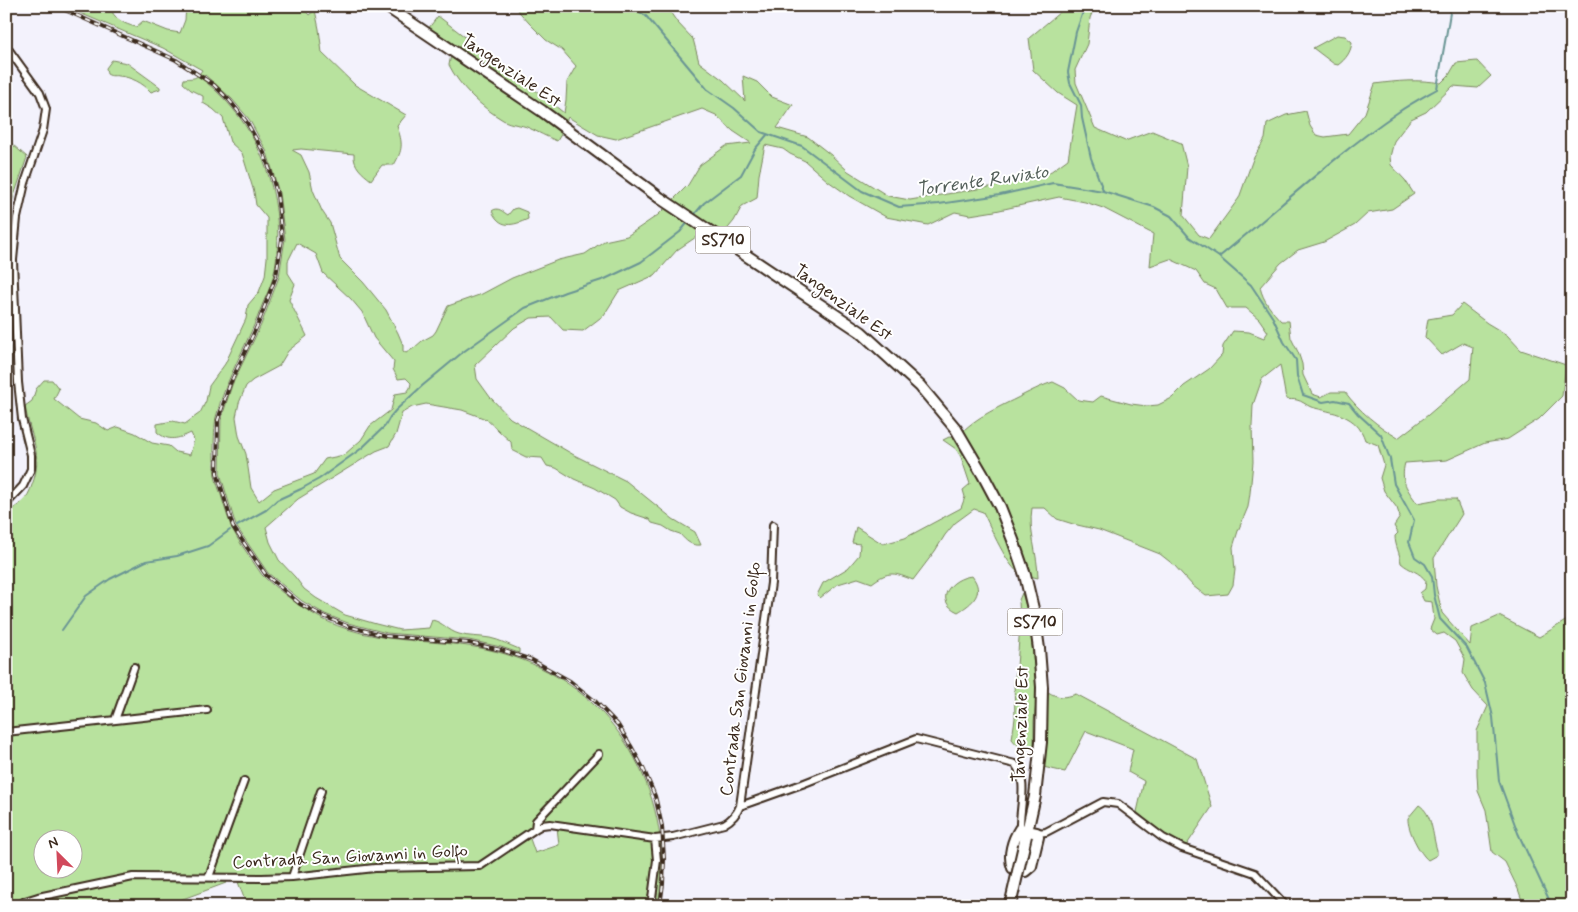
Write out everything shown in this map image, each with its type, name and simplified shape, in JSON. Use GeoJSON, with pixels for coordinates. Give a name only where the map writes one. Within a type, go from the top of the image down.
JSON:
{"type":"FeatureCollection","features":[{"type":"Feature","properties":{"kind":"main road","name":"Tangenziale Est"},"geometry":{"type":"LineString","coordinates":[[386,6],[587,144],[660,198],[861,332],[920,386],[956,429],[984,475],[1000,507],[1016,549],[1025,575],[1034,613],[1039,649],[1042,688],[1038,775],[1028,830],[1010,906]]}},
{"type":"Feature","properties":{"kind":"street"},"geometry":{"type":"LineString","coordinates":[[6,46],[40,93],[46,109],[44,130],[25,183],[16,218],[12,260],[18,382],[22,419],[32,454],[31,469],[23,486],[6,504]]}},
{"type":"Feature","properties":{"kind":"street","name":"Contrada San Giovanni in Golfo"},"geometry":{"type":"LineString","coordinates":[[18,906],[25,901],[38,897],[133,877],[262,878],[292,877],[375,868],[480,866],[535,829],[542,825],[550,824],[655,839],[673,837],[730,821],[740,806],[768,610],[773,525]]}},
{"type":"Feature","properties":{"kind":"street"},"geometry":{"type":"LineString","coordinates":[[115,720],[134,667]]}},
{"type":"Feature","properties":{"kind":"street"},"geometry":{"type":"LineString","coordinates":[[6,732],[207,710]]}},
{"type":"Feature","properties":{"kind":"street"},"geometry":{"type":"LineString","coordinates":[[740,806],[916,740],[1015,764],[1022,776],[1028,830],[1046,832],[1103,802],[1118,804],[1163,838],[1182,848],[1255,873],[1286,906]]}},
{"type":"Feature","properties":{"kind":"street"},"geometry":{"type":"LineString","coordinates":[[535,829],[536,821],[598,754]]}},
{"type":"Feature","properties":{"kind":"street"},"geometry":{"type":"LineString","coordinates":[[209,877],[244,781]]}},
{"type":"Feature","properties":{"kind":"street"},"geometry":{"type":"LineString","coordinates":[[292,877],[321,791]]}},
{"type":"Feature","properties":{"kind":"street"},"geometry":{"type":"LineString","coordinates":[[651,906],[657,860],[655,839]]}},
{"type":"Feature","properties":{"kind":"green space"},"geometry":{"type":"Polygon","coordinates":[[[63,6],[110,6],[116,18],[127,24],[136,27],[143,21],[168,31],[180,33],[185,20],[186,6],[301,6],[309,15],[315,10],[322,53],[355,85],[406,115],[397,126],[401,146],[394,165],[382,165],[371,180],[357,166],[354,154],[301,149],[292,150],[301,155],[309,172],[313,190],[322,211],[330,223],[340,259],[363,282],[386,310],[403,345],[403,351],[406,353],[433,335],[448,306],[482,294],[512,278],[558,260],[585,254],[604,241],[627,236],[658,215],[688,185],[700,165],[726,146],[751,143],[733,131],[716,115],[702,109],[616,139],[598,135],[568,117],[565,124],[428,29],[438,16],[564,113],[567,82],[576,66],[562,50],[546,40],[514,6],[666,6],[677,22],[693,39],[699,62],[723,80],[745,101],[743,76],[757,82],[772,97],[793,105],[777,128],[808,137],[848,171],[888,196],[910,200],[1008,184],[1024,174],[1046,175],[1068,159],[1077,105],[1058,93],[1033,70],[1029,38],[1060,12],[1055,6],[1095,6],[1090,18],[1087,44],[1075,70],[1076,83],[1095,128],[1125,141],[1152,131],[1181,143],[1187,167],[1183,215],[1199,235],[1209,239],[1239,198],[1253,159],[1265,139],[1267,124],[1286,115],[1306,111],[1310,126],[1316,135],[1325,137],[1348,134],[1365,113],[1375,84],[1408,81],[1441,83],[1449,75],[1456,63],[1477,61],[1491,76],[1478,88],[1453,86],[1426,112],[1411,119],[1394,141],[1390,157],[1391,165],[1405,180],[1414,194],[1392,209],[1368,213],[1355,225],[1324,242],[1298,250],[1281,263],[1260,287],[1274,313],[1281,321],[1289,321],[1291,338],[1302,364],[1303,375],[1312,394],[1321,397],[1331,392],[1345,392],[1369,418],[1398,438],[1470,379],[1473,347],[1463,343],[1442,355],[1425,337],[1428,319],[1452,315],[1462,304],[1507,335],[1521,350],[1566,365],[1562,396],[1539,419],[1508,439],[1485,443],[1447,460],[1405,463],[1403,475],[1407,489],[1417,503],[1439,499],[1456,499],[1462,514],[1434,558],[1436,586],[1442,613],[1470,645],[1472,628],[1499,616],[1539,637],[1572,617],[1572,906],[1524,906],[1505,862],[1492,852],[1486,810],[1478,791],[1477,774],[1477,731],[1488,706],[1473,690],[1463,673],[1465,659],[1455,641],[1444,633],[1437,635],[1430,629],[1434,619],[1432,602],[1424,601],[1420,593],[1425,589],[1426,581],[1401,563],[1395,540],[1395,536],[1398,533],[1394,526],[1400,517],[1397,508],[1384,491],[1380,478],[1384,465],[1378,445],[1365,440],[1356,425],[1343,416],[1311,407],[1296,400],[1286,399],[1280,365],[1262,379],[1253,405],[1253,462],[1250,493],[1248,507],[1233,547],[1235,570],[1233,585],[1228,594],[1206,596],[1160,554],[1099,530],[1057,519],[1045,508],[1032,508],[1031,525],[1038,578],[1029,576],[964,430],[990,412],[1053,382],[1065,388],[1078,400],[1093,402],[1101,396],[1131,404],[1158,405],[1172,398],[1184,386],[1209,369],[1222,355],[1223,346],[1233,331],[1249,332],[1264,338],[1268,332],[1259,319],[1246,308],[1227,308],[1216,289],[1205,284],[1196,271],[1170,259],[1150,266],[1153,234],[1103,208],[1085,202],[1059,197],[970,215],[955,212],[928,225],[886,217],[849,196],[805,161],[783,149],[765,145],[757,198],[742,206],[734,221],[724,233],[702,233],[677,250],[655,275],[619,291],[604,315],[583,331],[563,330],[551,317],[531,318],[514,328],[475,365],[477,379],[490,397],[510,418],[574,455],[626,481],[673,519],[695,532],[701,545],[692,544],[680,534],[620,507],[615,500],[595,488],[574,479],[556,468],[547,466],[542,458],[526,457],[512,450],[511,442],[486,419],[462,410],[426,404],[412,407],[402,413],[396,434],[389,446],[376,451],[298,499],[266,527],[270,542],[279,560],[304,589],[345,615],[400,630],[429,628],[432,620],[459,634],[501,641],[519,649],[519,653],[469,640],[387,633],[348,623],[325,614],[302,601],[268,573],[236,526],[220,473],[221,420],[232,385],[261,325],[279,277],[285,239],[279,193],[267,152],[249,119],[232,99],[205,75],[202,79],[223,98],[241,119],[261,155],[276,207],[278,234],[272,281],[220,402],[215,422],[215,478],[229,521],[237,538],[266,579],[302,607],[328,622],[347,629],[377,636],[468,646],[505,654],[539,667],[570,685],[597,708],[620,735],[639,766],[652,800],[660,837],[548,822],[479,864],[291,876],[132,875],[23,899],[10,906],[6,906],[6,513],[19,505],[25,498],[30,490],[37,464],[35,446],[25,406],[32,401],[36,389],[44,380],[52,380],[59,389],[54,399],[79,419],[96,423],[108,431],[118,427],[135,433],[152,443],[169,446],[176,452],[190,455],[194,440],[191,433],[177,438],[165,437],[157,432],[157,424],[173,421],[185,424],[200,413],[206,401],[209,386],[225,364],[246,319],[248,305],[259,292],[265,276],[267,218],[256,205],[242,153],[230,142],[223,118],[203,103],[203,96],[191,90],[183,83],[184,79],[196,77],[202,70],[163,48],[63,6]],[[297,243],[288,261],[288,273],[295,284],[289,300],[307,336],[288,351],[279,366],[253,380],[246,386],[239,403],[236,417],[239,436],[246,454],[251,488],[259,501],[274,489],[314,474],[325,459],[344,455],[361,440],[370,426],[391,410],[395,394],[407,392],[410,388],[411,383],[406,378],[398,379],[393,369],[394,362],[374,338],[362,312],[323,273],[316,254],[297,243]]]}},
{"type":"Feature","properties":{"kind":"green space"},"geometry":{"type":"Polygon","coordinates":[[[1337,35],[1345,36],[1352,42],[1348,55],[1338,65],[1313,48],[1337,35]]]}},
{"type":"Feature","properties":{"kind":"green space"},"geometry":{"type":"Polygon","coordinates":[[[451,55],[563,131],[557,141],[526,127],[506,122],[487,109],[459,81],[449,65],[451,55]]]}},
{"type":"Feature","properties":{"kind":"green space"},"geometry":{"type":"Polygon","coordinates":[[[112,60],[127,63],[160,87],[160,89],[151,92],[141,83],[132,79],[107,74],[106,68],[112,60]]]}},
{"type":"Feature","properties":{"kind":"green space"},"geometry":{"type":"Polygon","coordinates":[[[6,139],[27,157],[10,208],[6,247],[6,139]]]}},
{"type":"Feature","properties":{"kind":"green space"},"geometry":{"type":"Polygon","coordinates":[[[517,208],[527,212],[528,219],[507,224],[499,221],[492,211],[498,209],[508,215],[513,209],[517,208]]]}},
{"type":"Feature","properties":{"kind":"green space"},"geometry":{"type":"Polygon","coordinates":[[[6,323],[9,332],[11,382],[6,382],[6,323]]]}},
{"type":"Feature","properties":{"kind":"green space"},"geometry":{"type":"Polygon","coordinates":[[[949,437],[957,438],[996,508],[1021,574],[1005,556],[983,512],[974,509],[955,523],[913,580],[892,574],[883,576],[872,583],[858,578],[838,584],[820,598],[817,595],[823,583],[848,568],[859,555],[860,544],[852,543],[856,527],[883,544],[905,538],[961,508],[965,497],[963,490],[970,484],[961,457],[956,449],[943,440],[949,437]]]}},
{"type":"Feature","properties":{"kind":"green space"},"geometry":{"type":"Polygon","coordinates":[[[972,576],[976,582],[977,592],[972,601],[958,612],[947,602],[947,591],[957,581],[972,576]]]}},
{"type":"Feature","properties":{"kind":"green space"},"geometry":{"type":"Polygon","coordinates":[[[1022,593],[1029,616],[1037,694],[1034,748],[1019,746],[1012,739],[1015,718],[1014,681],[1017,667],[1020,624],[1019,600],[1022,593]]]}},
{"type":"Feature","properties":{"kind":"green space"},"geometry":{"type":"Polygon","coordinates":[[[1048,692],[1062,697],[1076,694],[1197,759],[1212,807],[1186,846],[1166,836],[1137,812],[1144,781],[1128,772],[1133,749],[1086,731],[1065,772],[1043,767],[1048,692]]]}},
{"type":"Feature","properties":{"kind":"green space"},"geometry":{"type":"Polygon","coordinates":[[[1419,805],[1430,819],[1437,850],[1437,855],[1428,860],[1415,841],[1408,823],[1408,818],[1419,805]]]}},
{"type":"Feature","properties":{"kind":"green space"},"geometry":{"type":"Polygon","coordinates":[[[557,827],[660,842],[662,866],[658,906],[247,906],[238,882],[273,882],[374,871],[476,870],[529,836],[535,853],[559,845],[557,827]]]}},
{"type":"Feature","properties":{"kind":"green space"},"geometry":{"type":"Polygon","coordinates":[[[132,880],[224,881],[226,883],[164,906],[25,906],[66,894],[132,880]]]}},
{"type":"Feature","properties":{"kind":"waterway","name":"Torrente Ruviato"},"geometry":{"type":"LineString","coordinates":[[630,6],[646,16],[707,89],[734,108],[761,132],[802,146],[862,191],[899,207],[939,204],[1000,195],[1053,183],[1103,191],[1154,207],[1171,216],[1189,237],[1219,257],[1251,285],[1273,318],[1284,342],[1296,360],[1297,376],[1303,395],[1323,402],[1335,400],[1349,403],[1381,435],[1390,459],[1394,484],[1414,520],[1409,542],[1415,557],[1425,564],[1432,576],[1434,595],[1440,619],[1467,648],[1485,683],[1493,717],[1499,781],[1518,833],[1552,906]]}},
{"type":"Feature","properties":{"kind":"waterway"},"geometry":{"type":"LineString","coordinates":[[1085,6],[1076,32],[1068,72],[1070,83],[1081,105],[1091,158],[1103,190]]}},
{"type":"Feature","properties":{"kind":"waterway"},"geometry":{"type":"LineString","coordinates":[[1219,257],[1351,147],[1402,110],[1437,89],[1451,6]]}},
{"type":"Feature","properties":{"kind":"waterway"},"geometry":{"type":"LineString","coordinates":[[694,215],[704,203],[741,175],[755,149],[767,135]]}},
{"type":"Feature","properties":{"kind":"waterway"},"geometry":{"type":"LineString","coordinates":[[237,526],[266,510],[277,500],[319,479],[362,448],[385,426],[396,410],[422,386],[463,352],[525,308],[605,279],[641,262],[680,232],[689,221]]}},
{"type":"Feature","properties":{"kind":"waterway"},"geometry":{"type":"LineString","coordinates":[[62,630],[86,596],[110,579],[146,561],[177,556],[208,546],[230,530]]}},
{"type":"Feature","properties":{"kind":"railway"},"geometry":{"type":"LineString","coordinates":[[56,6],[176,60],[214,85],[246,121],[264,153],[271,173],[277,194],[282,239],[276,276],[258,324],[230,384],[218,420],[217,473],[233,527],[266,575],[300,604],[323,616],[347,626],[386,636],[469,643],[501,650],[532,660],[570,681],[595,701],[618,725],[643,768],[655,796],[662,826],[664,859],[660,906]]}}]}
